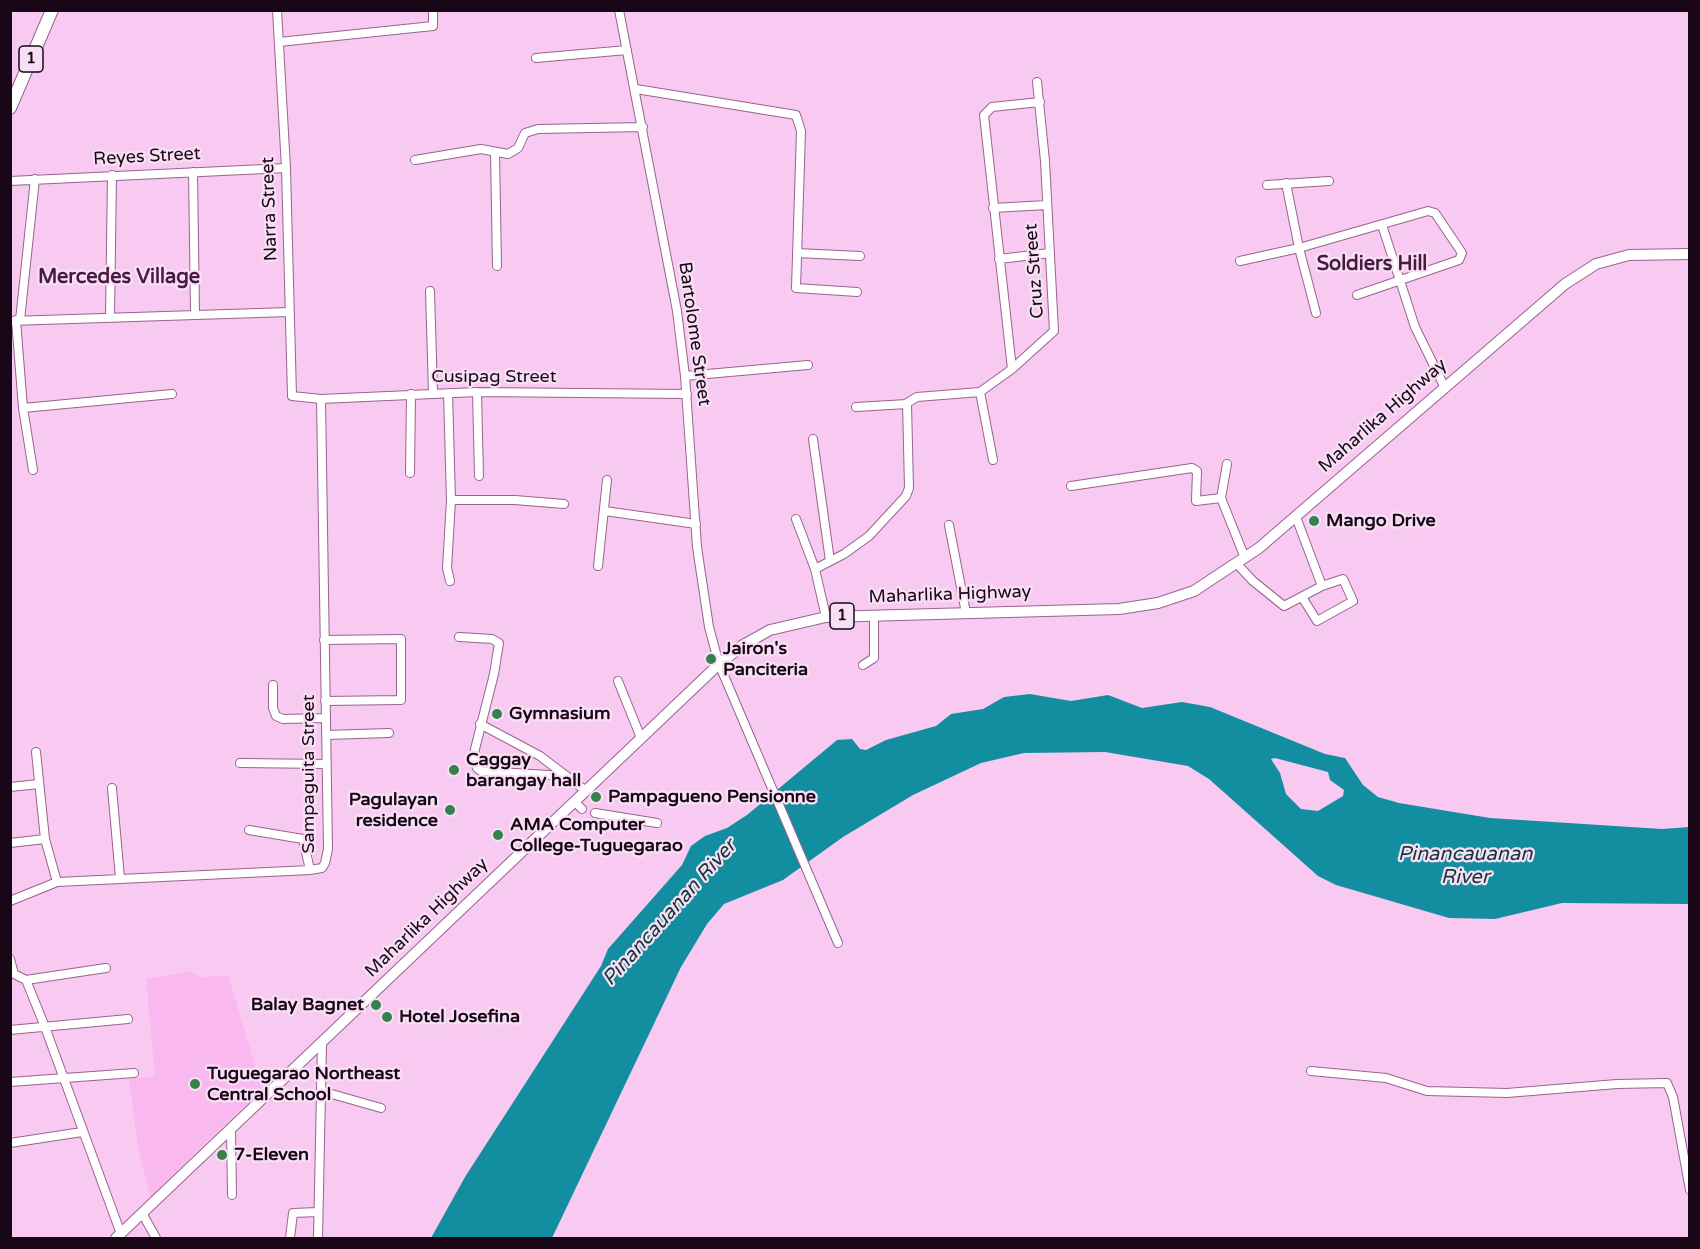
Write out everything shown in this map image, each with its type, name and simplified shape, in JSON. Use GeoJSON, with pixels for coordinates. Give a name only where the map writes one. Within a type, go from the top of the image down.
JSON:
{"type":"FeatureCollection","features":[{"type":"Feature","properties":{"kind":"highway","name":"1"},"geometry":{"type":"LineString","coordinates":[[10,108],[52,10]]}},
{"type":"Feature","properties":{"kind":"main road","name":"Maharlika Highway"},"geometry":{"type":"LineString","coordinates":[[119,1236],[322,1043],[578,806],[586,790],[718,664],[743,645],[770,630],[826,617],[1119,609],[1158,603],[1194,591],[1241,561],[1296,517],[1444,386],[1565,284],[1596,264],[1629,255],[1689,254]]}},
{"type":"Feature","properties":{"kind":"street","name":"Narra Street"},"geometry":{"type":"LineString","coordinates":[[277,10],[286,168],[290,392],[293,398],[301,399]]}},
{"type":"Feature","properties":{"kind":"street"},"geometry":{"type":"LineString","coordinates":[[279,42],[433,26],[433,10]]}},
{"type":"Feature","properties":{"kind":"street","name":"Bartolome Street"},"geometry":{"type":"LineString","coordinates":[[620,10],[643,127],[686,376],[696,524],[709,627],[718,664],[746,724],[838,943]]}},
{"type":"Feature","properties":{"kind":"street"},"geometry":{"type":"LineString","coordinates":[[536,58],[627,50]]}},
{"type":"Feature","properties":{"kind":"street","name":"Cruz Street"},"geometry":{"type":"LineString","coordinates":[[980,392],[1012,369],[1054,331],[1037,82]]}},
{"type":"Feature","properties":{"kind":"street"},"geometry":{"type":"LineString","coordinates":[[636,89],[796,115],[801,131],[797,288],[856,292]]}},
{"type":"Feature","properties":{"kind":"street"},"geometry":{"type":"LineString","coordinates":[[1012,369],[993,208],[985,111],[992,107],[1040,102]]}},
{"type":"Feature","properties":{"kind":"street"},"geometry":{"type":"LineString","coordinates":[[415,160],[481,148],[504,154],[516,151],[522,135],[530,131],[643,127]]}},
{"type":"Feature","properties":{"kind":"street"},"geometry":{"type":"LineString","coordinates":[[495,152],[497,266]]}},
{"type":"Feature","properties":{"kind":"street","name":"Reyes Street"},"geometry":{"type":"LineString","coordinates":[[10,180],[286,168]]}},
{"type":"Feature","properties":{"kind":"street"},"geometry":{"type":"LineString","coordinates":[[193,172],[195,313]]}},
{"type":"Feature","properties":{"kind":"street"},"geometry":{"type":"LineString","coordinates":[[110,317],[112,175]]}},
{"type":"Feature","properties":{"kind":"street"},"geometry":{"type":"LineString","coordinates":[[33,470],[23,408],[15,320],[35,179]]}},
{"type":"Feature","properties":{"kind":"street"},"geometry":{"type":"LineString","coordinates":[[1267,185],[1329,181]]}},
{"type":"Feature","properties":{"kind":"street"},"geometry":{"type":"LineString","coordinates":[[1286,183],[1299,248],[1316,313]]}},
{"type":"Feature","properties":{"kind":"street"},"geometry":{"type":"LineString","coordinates":[[993,208],[1047,205]]}},
{"type":"Feature","properties":{"kind":"street"},"geometry":{"type":"LineString","coordinates":[[1240,261],[1299,248],[1432,212],[1462,253],[1459,260],[1357,295]]}},
{"type":"Feature","properties":{"kind":"street"},"geometry":{"type":"LineString","coordinates":[[1382,225],[1416,327],[1444,386]]}},
{"type":"Feature","properties":{"kind":"street"},"geometry":{"type":"LineString","coordinates":[[797,253],[860,256]]}},
{"type":"Feature","properties":{"kind":"street"},"geometry":{"type":"LineString","coordinates":[[999,259],[1050,253]]}},
{"type":"Feature","properties":{"kind":"street"},"geometry":{"type":"LineString","coordinates":[[430,291],[433,393]]}},
{"type":"Feature","properties":{"kind":"street"},"geometry":{"type":"LineString","coordinates":[[15,320],[289,312]]}},
{"type":"Feature","properties":{"kind":"street"},"geometry":{"type":"LineString","coordinates":[[686,376],[808,365]]}},
{"type":"Feature","properties":{"kind":"street"},"geometry":{"type":"LineString","coordinates":[[477,392],[480,476]]}},
{"type":"Feature","properties":{"kind":"street","name":"Cusipag Street"},"geometry":{"type":"LineString","coordinates":[[301,399],[477,392],[687,394]]}},
{"type":"Feature","properties":{"kind":"street"},"geometry":{"type":"LineString","coordinates":[[856,407],[907,404],[917,397],[980,392],[993,460]]}},
{"type":"Feature","properties":{"kind":"street"},"geometry":{"type":"LineString","coordinates":[[448,393],[451,500],[447,568],[450,581]]}},
{"type":"Feature","properties":{"kind":"street"},"geometry":{"type":"LineString","coordinates":[[23,408],[172,394]]}},
{"type":"Feature","properties":{"kind":"street"},"geometry":{"type":"LineString","coordinates":[[410,473],[411,394]]}},
{"type":"Feature","properties":{"kind":"street","name":"Sampaguita Street"},"geometry":{"type":"LineString","coordinates":[[10,901],[57,882],[322,868],[327,858],[321,399]]}},
{"type":"Feature","properties":{"kind":"street"},"geometry":{"type":"LineString","coordinates":[[815,569],[869,536],[906,496],[910,475],[907,404]]}},
{"type":"Feature","properties":{"kind":"street"},"geometry":{"type":"LineString","coordinates":[[813,439],[830,561]]}},
{"type":"Feature","properties":{"kind":"street"},"geometry":{"type":"LineString","coordinates":[[1227,464],[1221,498],[1241,561],[1253,581],[1284,606],[1322,586],[1343,579],[1353,601],[1317,621],[1302,597]]}},
{"type":"Feature","properties":{"kind":"street"},"geometry":{"type":"LineString","coordinates":[[1071,486],[1192,468],[1197,471],[1196,501],[1221,498]]}},
{"type":"Feature","properties":{"kind":"street"},"geometry":{"type":"LineString","coordinates":[[598,566],[607,480]]}},
{"type":"Feature","properties":{"kind":"street"},"geometry":{"type":"LineString","coordinates":[[451,500],[515,500],[564,504]]}},
{"type":"Feature","properties":{"kind":"street"},"geometry":{"type":"LineString","coordinates":[[605,511],[696,524]]}},
{"type":"Feature","properties":{"kind":"street"},"geometry":{"type":"LineString","coordinates":[[1296,517],[1322,586]]}},
{"type":"Feature","properties":{"kind":"street"},"geometry":{"type":"LineString","coordinates":[[796,519],[815,569],[826,617]]}},
{"type":"Feature","properties":{"kind":"street"},"geometry":{"type":"LineString","coordinates":[[949,525],[966,612]]}},
{"type":"Feature","properties":{"kind":"street"},"geometry":{"type":"LineString","coordinates":[[863,665],[874,658],[874,615]]}},
{"type":"Feature","properties":{"kind":"street"},"geometry":{"type":"LineString","coordinates":[[459,637],[492,639],[499,643],[494,674],[480,724],[474,760],[477,768],[481,771],[565,776]]}},
{"type":"Feature","properties":{"kind":"street"},"geometry":{"type":"LineString","coordinates":[[324,640],[401,639],[401,700],[325,701]]}},
{"type":"Feature","properties":{"kind":"street"},"geometry":{"type":"LineString","coordinates":[[618,681],[641,738]]}},
{"type":"Feature","properties":{"kind":"street"},"geometry":{"type":"LineString","coordinates":[[273,685],[273,708],[276,716],[283,719],[326,718]]}},
{"type":"Feature","properties":{"kind":"street"},"geometry":{"type":"LineString","coordinates":[[480,724],[540,756],[586,790]]}},
{"type":"Feature","properties":{"kind":"street"},"geometry":{"type":"LineString","coordinates":[[326,735],[389,733]]}},
{"type":"Feature","properties":{"kind":"street"},"geometry":{"type":"LineString","coordinates":[[36,752],[45,840],[57,882]]}},
{"type":"Feature","properties":{"kind":"street"},"geometry":{"type":"LineString","coordinates":[[240,763],[326,764]]}},
{"type":"Feature","properties":{"kind":"street"},"geometry":{"type":"LineString","coordinates":[[10,788],[39,784]]}},
{"type":"Feature","properties":{"kind":"street"},"geometry":{"type":"LineString","coordinates":[[112,788],[120,878]]}},
{"type":"Feature","properties":{"kind":"street"},"geometry":{"type":"LineString","coordinates":[[595,813],[657,823]]}},
{"type":"Feature","properties":{"kind":"street"},"geometry":{"type":"LineString","coordinates":[[249,830],[303,839],[310,870]]}},
{"type":"Feature","properties":{"kind":"street"},"geometry":{"type":"LineString","coordinates":[[10,843],[45,840]]}},
{"type":"Feature","properties":{"kind":"street"},"geometry":{"type":"LineString","coordinates":[[10,958],[12,974],[26,980],[106,968]]}},
{"type":"Feature","properties":{"kind":"street"},"geometry":{"type":"LineString","coordinates":[[26,980],[66,1078],[82,1132],[119,1236]]}},
{"type":"Feature","properties":{"kind":"street"},"geometry":{"type":"LineString","coordinates":[[10,1030],[129,1019]]}},
{"type":"Feature","properties":{"kind":"street"},"geometry":{"type":"LineString","coordinates":[[318,1239],[322,1043]]}},
{"type":"Feature","properties":{"kind":"street"},"geometry":{"type":"LineString","coordinates":[[1311,1071],[1386,1078],[1427,1091],[1487,1093],[1662,1082],[1671,1088],[1689,1190]]}},
{"type":"Feature","properties":{"kind":"street"},"geometry":{"type":"LineString","coordinates":[[10,1082],[134,1073]]}},
{"type":"Feature","properties":{"kind":"street"},"geometry":{"type":"LineString","coordinates":[[321,1091],[381,1108]]}},
{"type":"Feature","properties":{"kind":"street"},"geometry":{"type":"LineString","coordinates":[[231,1130],[232,1196]]}},
{"type":"Feature","properties":{"kind":"street"},"geometry":{"type":"LineString","coordinates":[[10,1143],[82,1132]]}},
{"type":"Feature","properties":{"kind":"street"},"geometry":{"type":"LineString","coordinates":[[290,1239],[293,1214],[318,1212]]}},
{"type":"Feature","properties":{"kind":"street"},"geometry":{"type":"LineString","coordinates":[[142,1213],[156,1239]]}},
{"type":"Feature","properties":{"kind":"shaded area","name":"Tuguegarao Northeast Central School"},"geometry":{"type":"Polygon","coordinates":[[[190,971],[200,977],[228,975],[262,1089],[150,1197],[138,1147],[129,1079],[155,1076],[146,979],[190,971]]]}},
{"type":"Feature","properties":{"kind":"water","name":"Pinancauanan River"},"geometry":{"type":"Polygon","coordinates":[[[1030,694],[1071,701],[1108,695],[1142,708],[1182,702],[1210,707],[1325,754],[1345,758],[1363,785],[1378,797],[1399,803],[1490,818],[1662,829],[1689,827],[1689,904],[1562,903],[1495,919],[1449,918],[1336,885],[1318,876],[1209,779],[1188,766],[1105,752],[1024,753],[981,763],[913,795],[843,837],[783,880],[724,904],[707,924],[681,967],[552,1238],[431,1238],[465,1177],[601,966],[608,949],[682,865],[691,846],[705,836],[727,828],[747,815],[837,740],[852,739],[860,749],[866,750],[886,740],[936,726],[951,714],[983,709],[1004,697],[1030,694]],[[1275,758],[1271,759],[1280,773],[1286,794],[1301,809],[1318,811],[1343,796],[1344,790],[1330,780],[1328,772],[1275,758]]]}},
{"type":"Feature","properties":{"kind":"place","name":"Mango Drive"},"geometry":{"type":"Point","coordinates":[1314,521]}},
{"type":"Feature","properties":{"kind":"place","name":"Jairon's Panciteria"},"geometry":{"type":"Point","coordinates":[711,659]}},
{"type":"Feature","properties":{"kind":"place","name":"Gymnasium"},"geometry":{"type":"Point","coordinates":[497,714]}},
{"type":"Feature","properties":{"kind":"place","name":"Caggay barangay hall"},"geometry":{"type":"Point","coordinates":[454,770]}},
{"type":"Feature","properties":{"kind":"place","name":"Pampagueno Pensionne"},"geometry":{"type":"Point","coordinates":[596,797]}},
{"type":"Feature","properties":{"kind":"place","name":"Pagulayan residence"},"geometry":{"type":"Point","coordinates":[450,810]}},
{"type":"Feature","properties":{"kind":"place","name":"AMA Computer College-Tuguegarao"},"geometry":{"type":"Point","coordinates":[498,835]}},
{"type":"Feature","properties":{"kind":"place","name":"Balay Bagnet"},"geometry":{"type":"Point","coordinates":[376,1005]}},
{"type":"Feature","properties":{"kind":"place","name":"Hotel Josefina"},"geometry":{"type":"Point","coordinates":[387,1017]}},
{"type":"Feature","properties":{"kind":"place","name":"Tuguegarao Northeast Central School"},"geometry":{"type":"Point","coordinates":[195,1084]}},
{"type":"Feature","properties":{"kind":"place","name":"7-Eleven"},"geometry":{"type":"Point","coordinates":[222,1155]}},
{"type":"Feature","properties":{"kind":"district","name":"Soldiers Hill"},"geometry":{"type":"Point","coordinates":[1372,265]}},
{"type":"Feature","properties":{"kind":"district","name":"Mercedes Village"},"geometry":{"type":"Point","coordinates":[119,278]}}]}
